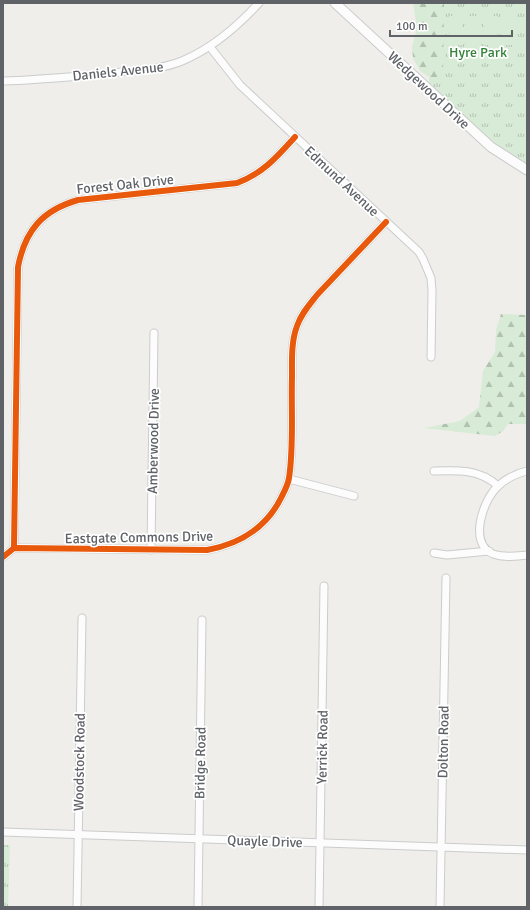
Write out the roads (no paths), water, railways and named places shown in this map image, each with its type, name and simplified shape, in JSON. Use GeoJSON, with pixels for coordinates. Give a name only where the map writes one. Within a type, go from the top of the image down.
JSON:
{"type":"FeatureCollection","features":[{"type":"Feature","properties":{"kind":"street","name":"Daniels Avenue"},"geometry":{"type":"LineString","coordinates":[[3,81],[42,79],[169,66],[192,57],[210,47],[232,30],[260,3]]}},
{"type":"Feature","properties":{"kind":"street","name":"Wedgewood Drive"},"geometry":{"type":"LineString","coordinates":[[335,3],[491,147],[527,170]]}},
{"type":"Feature","properties":{"kind":"street","name":"Edmund Avenue"},"geometry":{"type":"LineString","coordinates":[[210,47],[240,86],[419,252],[429,271],[432,291],[431,357]]}},
{"type":"Feature","properties":{"kind":"street","name":"Forest Oak Drive"},"geometry":{"type":"LineString","coordinates":[[14,548],[18,266],[22,248],[32,229],[40,220],[53,210],[78,200],[237,183],[250,178],[262,170],[275,159],[295,137]]}},
{"type":"Feature","properties":{"kind":"street","name":"Eastgate Commons Drive"},"geometry":{"type":"LineString","coordinates":[[14,548],[207,550],[233,544],[245,538],[257,529],[269,517],[278,504],[289,480],[292,346],[296,327],[306,308],[386,222]]}},
{"type":"Feature","properties":{"kind":"street","name":"Amberwood Drive"},"geometry":{"type":"LineString","coordinates":[[151,550],[154,333]]}},
{"type":"Feature","properties":{"kind":"street"},"geometry":{"type":"LineString","coordinates":[[434,471],[468,472],[488,478],[498,486]]}},
{"type":"Feature","properties":{"kind":"street"},"geometry":{"type":"LineString","coordinates":[[527,471],[512,476],[498,486],[488,500],[482,513],[480,526],[480,538],[492,554],[505,556],[527,555]]}},
{"type":"Feature","properties":{"kind":"street"},"geometry":{"type":"LineString","coordinates":[[289,480],[354,496]]}},
{"type":"Feature","properties":{"kind":"street"},"geometry":{"type":"LineString","coordinates":[[3,557],[14,548]]}},
{"type":"Feature","properties":{"kind":"street"},"geometry":{"type":"LineString","coordinates":[[434,553],[447,555],[489,551]]}},
{"type":"Feature","properties":{"kind":"street","name":"Dolton Road"},"geometry":{"type":"LineString","coordinates":[[440,907],[446,578]]}},
{"type":"Feature","properties":{"kind":"street","name":"Yerrick Road"},"geometry":{"type":"LineString","coordinates":[[319,907],[324,586]]}},
{"type":"Feature","properties":{"kind":"street","name":"Woodstock Road"},"geometry":{"type":"LineString","coordinates":[[77,907],[77,834],[82,618]]}},
{"type":"Feature","properties":{"kind":"street","name":"Bridge Road"},"geometry":{"type":"LineString","coordinates":[[198,907],[202,620]]}},
{"type":"Feature","properties":{"kind":"street","name":"Quayle Drive"},"geometry":{"type":"LineString","coordinates":[[3,832],[527,850]]}},
{"type":"Feature","properties":{"kind":"park label","name":"Hyre Park"},"geometry":{"type":"Point","coordinates":[478,52]}}]}
